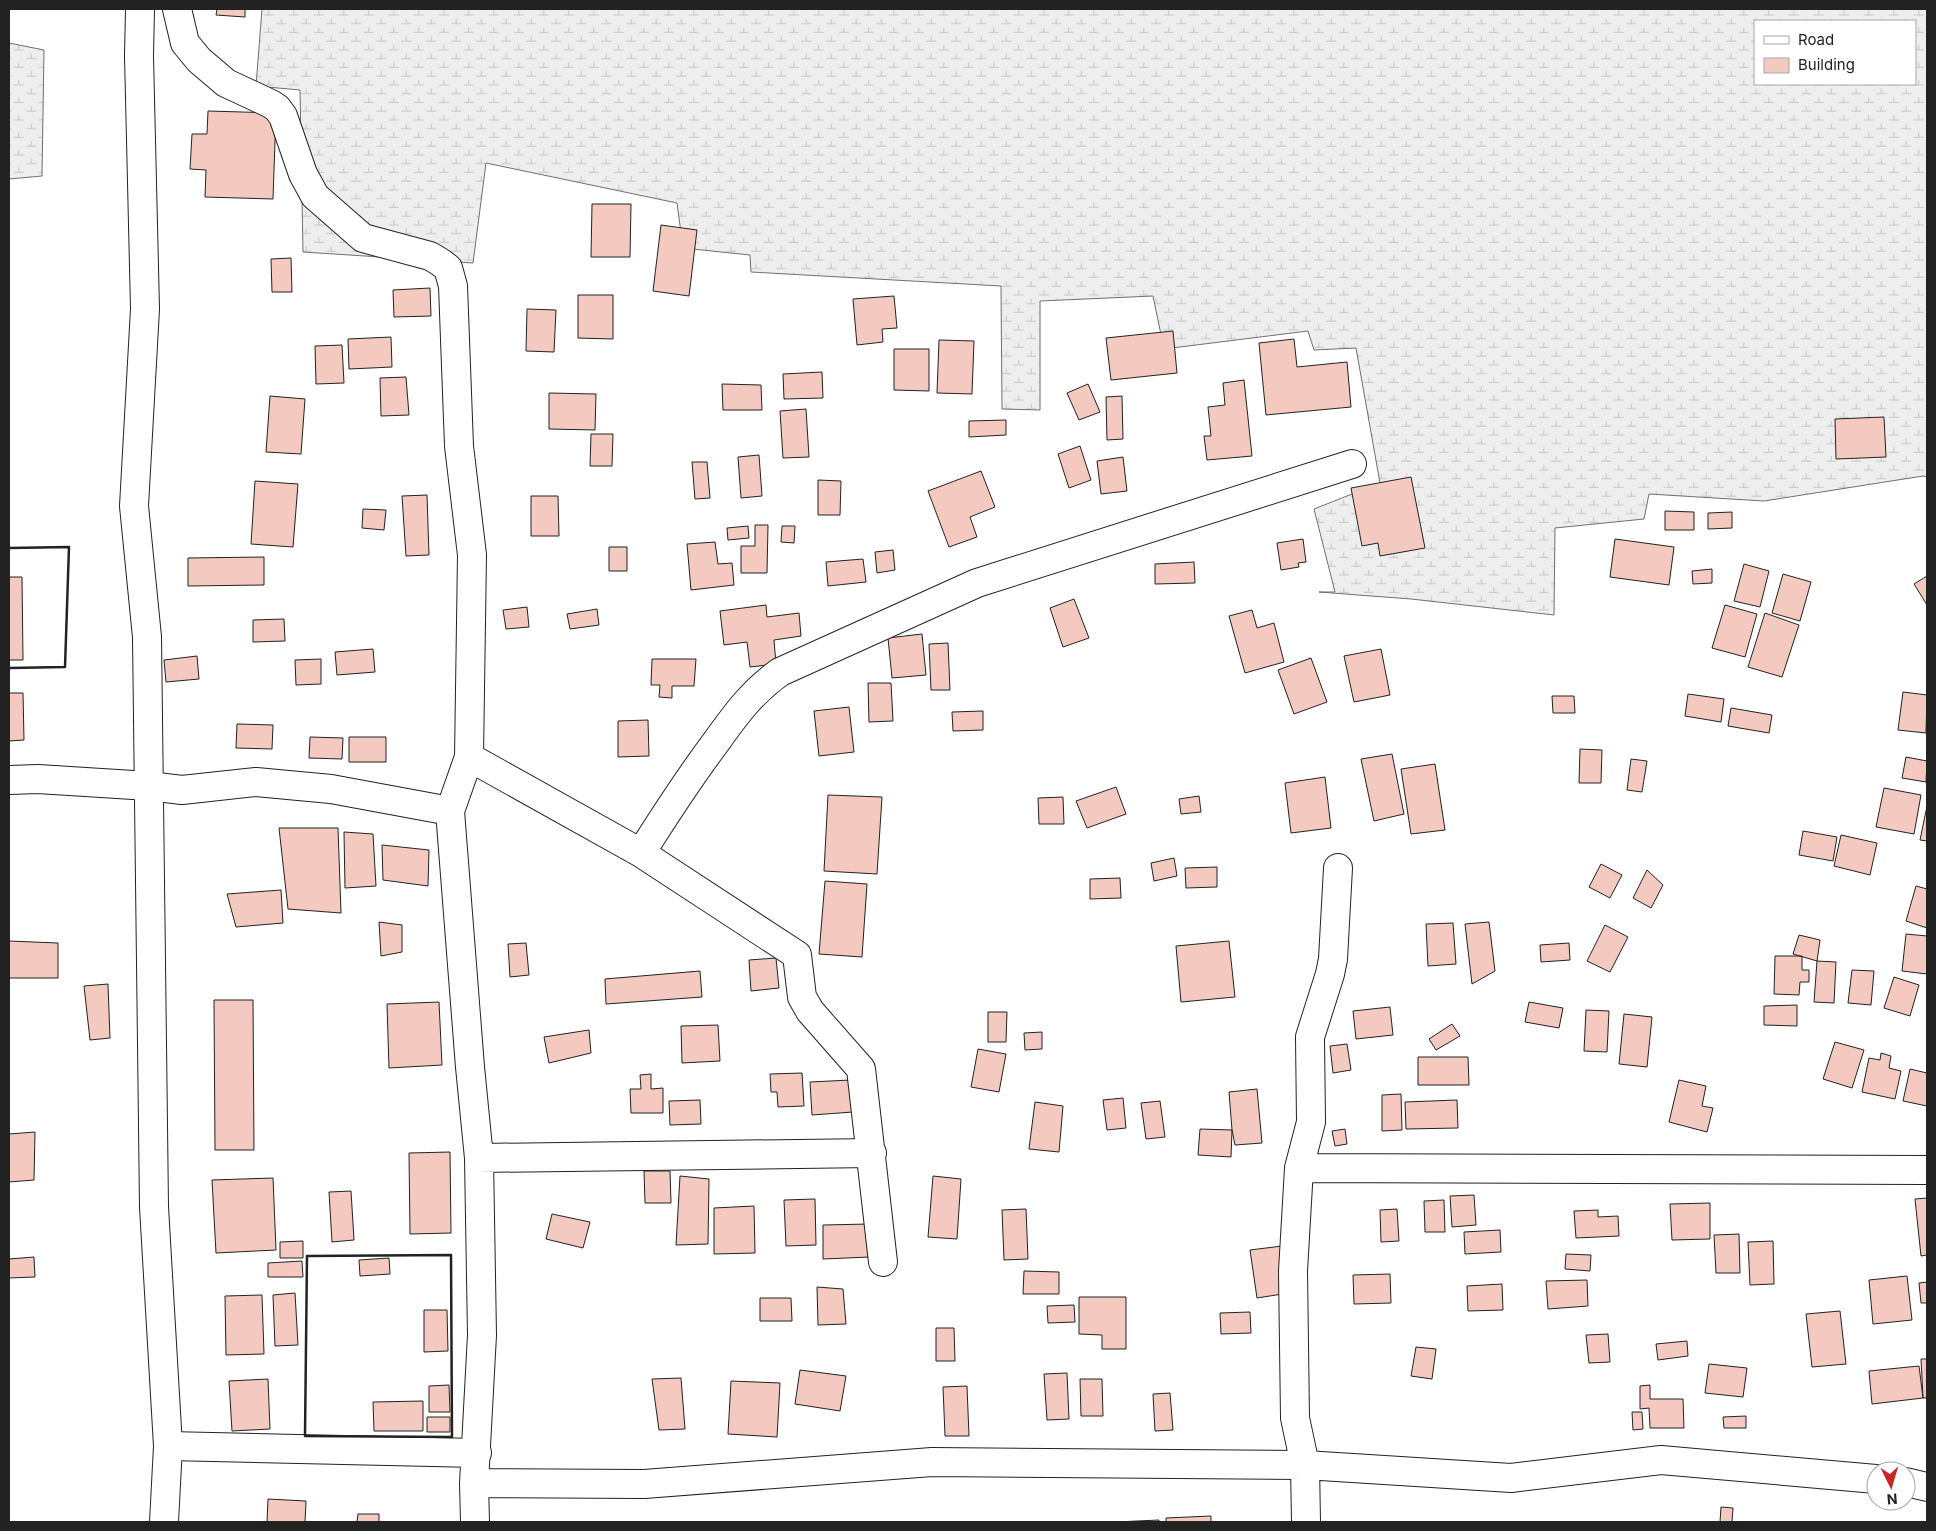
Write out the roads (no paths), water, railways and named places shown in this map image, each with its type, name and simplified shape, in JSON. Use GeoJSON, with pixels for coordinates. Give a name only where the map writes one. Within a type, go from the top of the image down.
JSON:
{"type":"FeatureCollection","features":[{"type":"Feature","properties":{"kind":"street"},"geometry":{"type":"LineString","coordinates":[[140,9],[139,56],[145,309],[134,506],[147,637],[154,1208],[168,1446],[164,1522]]}},
{"type":"Feature","properties":{"kind":"street"},"geometry":{"type":"LineString","coordinates":[[177,9],[186,43],[200,60],[226,83],[277,108],[283,116],[303,174],[315,196],[363,238],[430,256],[448,268],[453,286],[459,446],[472,555],[469,757],[450,811],[479,1158],[482,1335],[474,1483],[475,1522]]}},
{"type":"Feature","properties":{"kind":"street"},"geometry":{"type":"LineString","coordinates":[[640,853],[683,786],[744,703],[761,685],[780,672],[976,583],[1352,464]]}},
{"type":"Feature","properties":{"kind":"street"},"geometry":{"type":"LineString","coordinates":[[469,757],[640,853],[797,956],[802,997],[810,1011],[862,1068],[883,1262]]}},
{"type":"Feature","properties":{"kind":"street"},"geometry":{"type":"LineString","coordinates":[[9,780],[38,779],[182,790],[256,782],[331,789],[450,811]]}},
{"type":"Feature","properties":{"kind":"street"},"geometry":{"type":"LineString","coordinates":[[1306,1522],[1306,1465],[1294,1418],[1292,1296],[1300,1168],[1312,1122],[1310,1037],[1333,959],[1338,868]]}},
{"type":"Feature","properties":{"kind":"street"},"geometry":{"type":"LineString","coordinates":[[479,1158],[872,1153]]}},
{"type":"Feature","properties":{"kind":"street"},"geometry":{"type":"LineString","coordinates":[[1300,1168],[1927,1170]]}},
{"type":"Feature","properties":{"kind":"street"},"geometry":{"type":"LineString","coordinates":[[168,1446],[477,1453]]}},
{"type":"Feature","properties":{"kind":"street"},"geometry":{"type":"LineString","coordinates":[[474,1483],[644,1484],[932,1462],[1306,1465],[1511,1478],[1661,1460],[1866,1478]]}}]}
